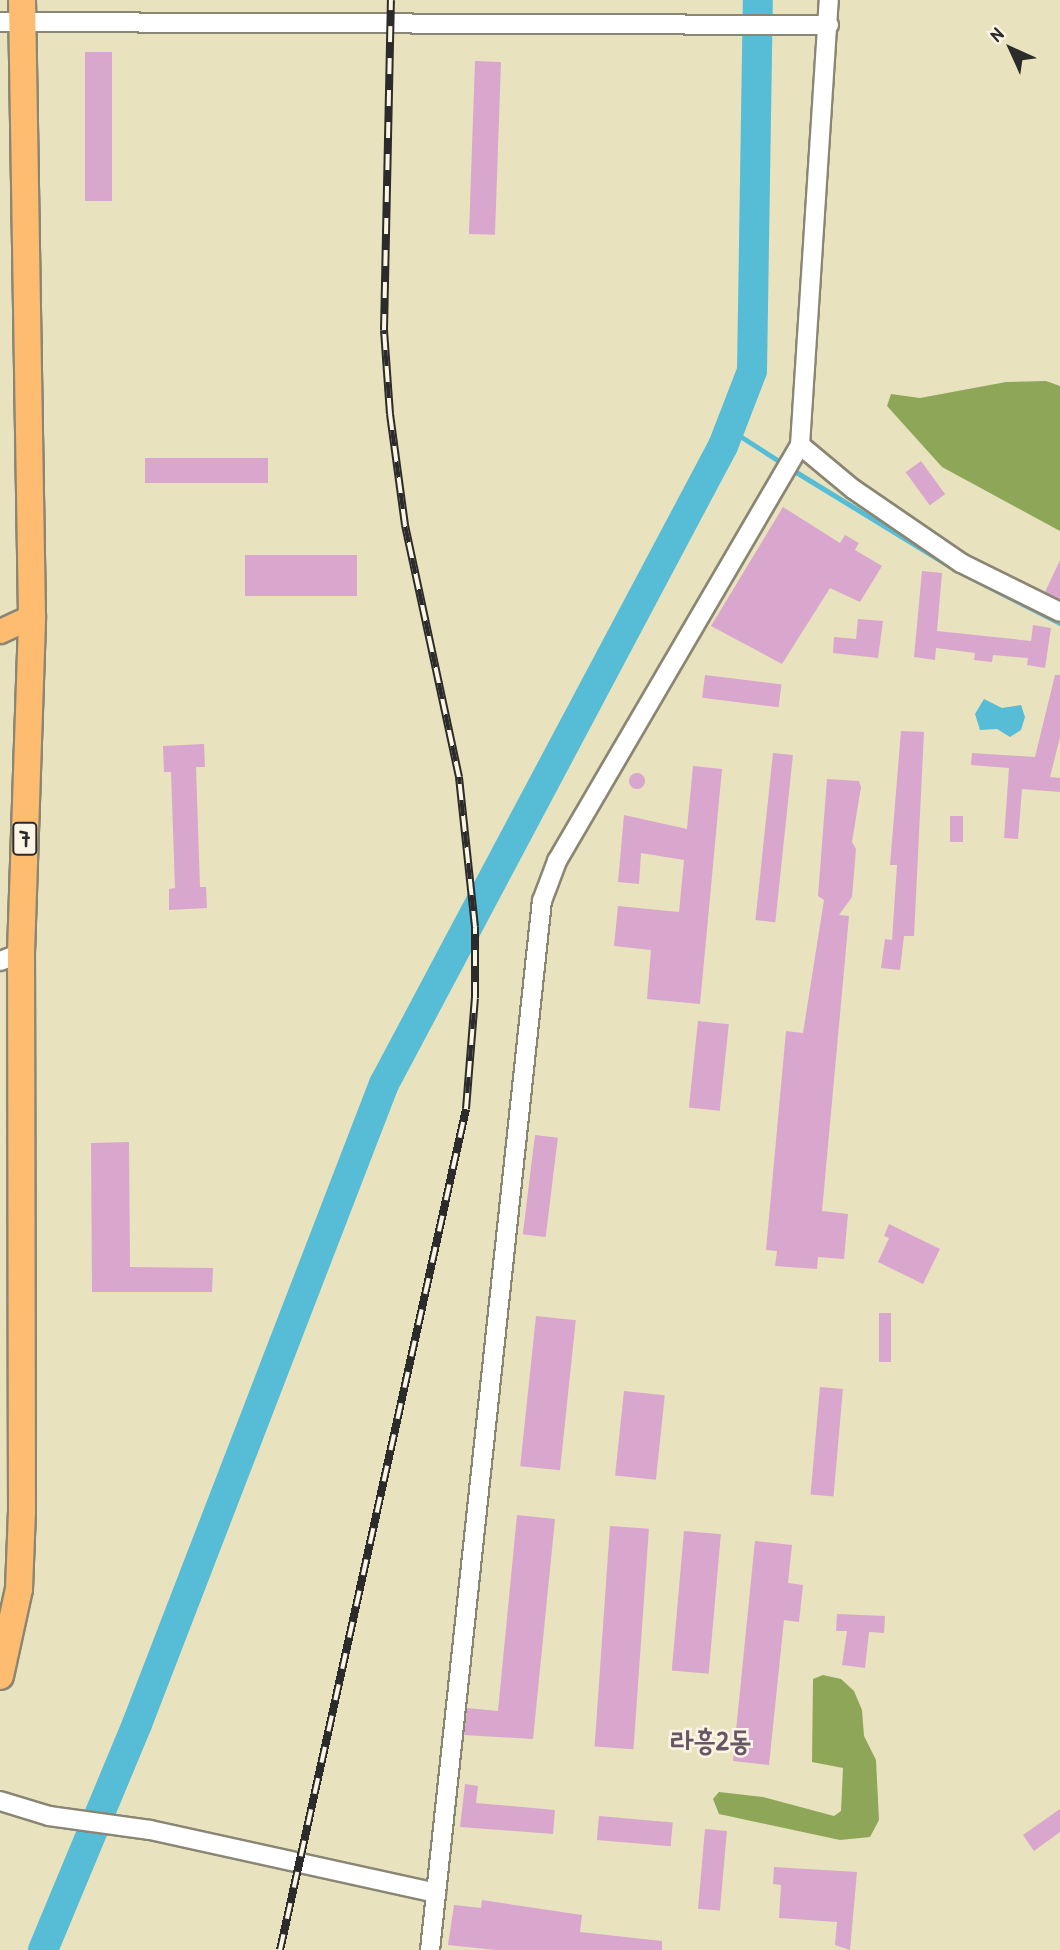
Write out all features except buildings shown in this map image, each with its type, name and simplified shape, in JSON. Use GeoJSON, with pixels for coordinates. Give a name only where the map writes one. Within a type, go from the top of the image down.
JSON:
{"type":"FeatureCollection","features":[{"type":"Feature","properties":{"kind":"highway","name":"7"},"geometry":{"type":"LineString","coordinates":[[0,1676],[19,1589],[22,1512],[11,957],[32,616],[15,14]]}},
{"type":"Feature","properties":{"kind":"main road"},"geometry":{"type":"LineString","coordinates":[[0,631],[32,616]]}},
{"type":"Feature","properties":{"kind":"street"},"geometry":{"type":"LineString","coordinates":[[430,1950],[542,901],[557,861],[800,445],[829,0]]}},
{"type":"Feature","properties":{"kind":"street"},"geometry":{"type":"LineString","coordinates":[[15,14],[829,25]]}},
{"type":"Feature","properties":{"kind":"street"},"geometry":{"type":"LineString","coordinates":[[800,445],[853,489],[961,563],[1060,612]]}},
{"type":"Feature","properties":{"kind":"street"},"geometry":{"type":"LineString","coordinates":[[0,1801],[49,1816],[150,1830],[436,1893]]}},
{"type":"Feature","properties":{"kind":"green space"},"geometry":{"type":"Polygon","coordinates":[[[1046,381],[1060,386],[1060,531],[942,467],[887,406],[891,394],[920,398],[1006,382],[1046,381]]]}},
{"type":"Feature","properties":{"kind":"green space"},"geometry":{"type":"Polygon","coordinates":[[[823,1675],[841,1679],[854,1691],[862,1710],[864,1736],[876,1760],[879,1820],[870,1837],[840,1840],[719,1814],[713,1799],[719,1792],[763,1797],[834,1816],[841,1811],[843,1768],[812,1762],[813,1679],[823,1675]]]}},
{"type":"Feature","properties":{"kind":"water"},"geometry":{"type":"Polygon","coordinates":[[[984,699],[1002,708],[1021,705],[1025,717],[1021,730],[1010,737],[997,729],[980,730],[975,714],[984,699]]]}},
{"type":"Feature","properties":{"kind":"waterway"},"geometry":{"type":"LineString","coordinates":[[43,1950],[137,1724],[384,1084],[723,446],[752,371],[758,0]]}},
{"type":"Feature","properties":{"kind":"waterway"},"geometry":{"type":"LineString","coordinates":[[729,429],[782,463]]}},
{"type":"Feature","properties":{"kind":"waterway"},"geometry":{"type":"LineString","coordinates":[[796,472],[954,569]]}},
{"type":"Feature","properties":{"kind":"waterway"},"geometry":{"type":"LineString","coordinates":[[966,575],[1060,623]]}},
{"type":"Feature","properties":{"kind":"railway"},"geometry":{"type":"LineString","coordinates":[[280,1950],[466,1109],[475,998],[475,927],[459,777],[405,525],[390,414],[384,330],[391,0]]}},
{"type":"Feature","properties":{"kind":"district","name":"라흥2동"},"geometry":{"type":"Point","coordinates":[711,1740]}}]}
